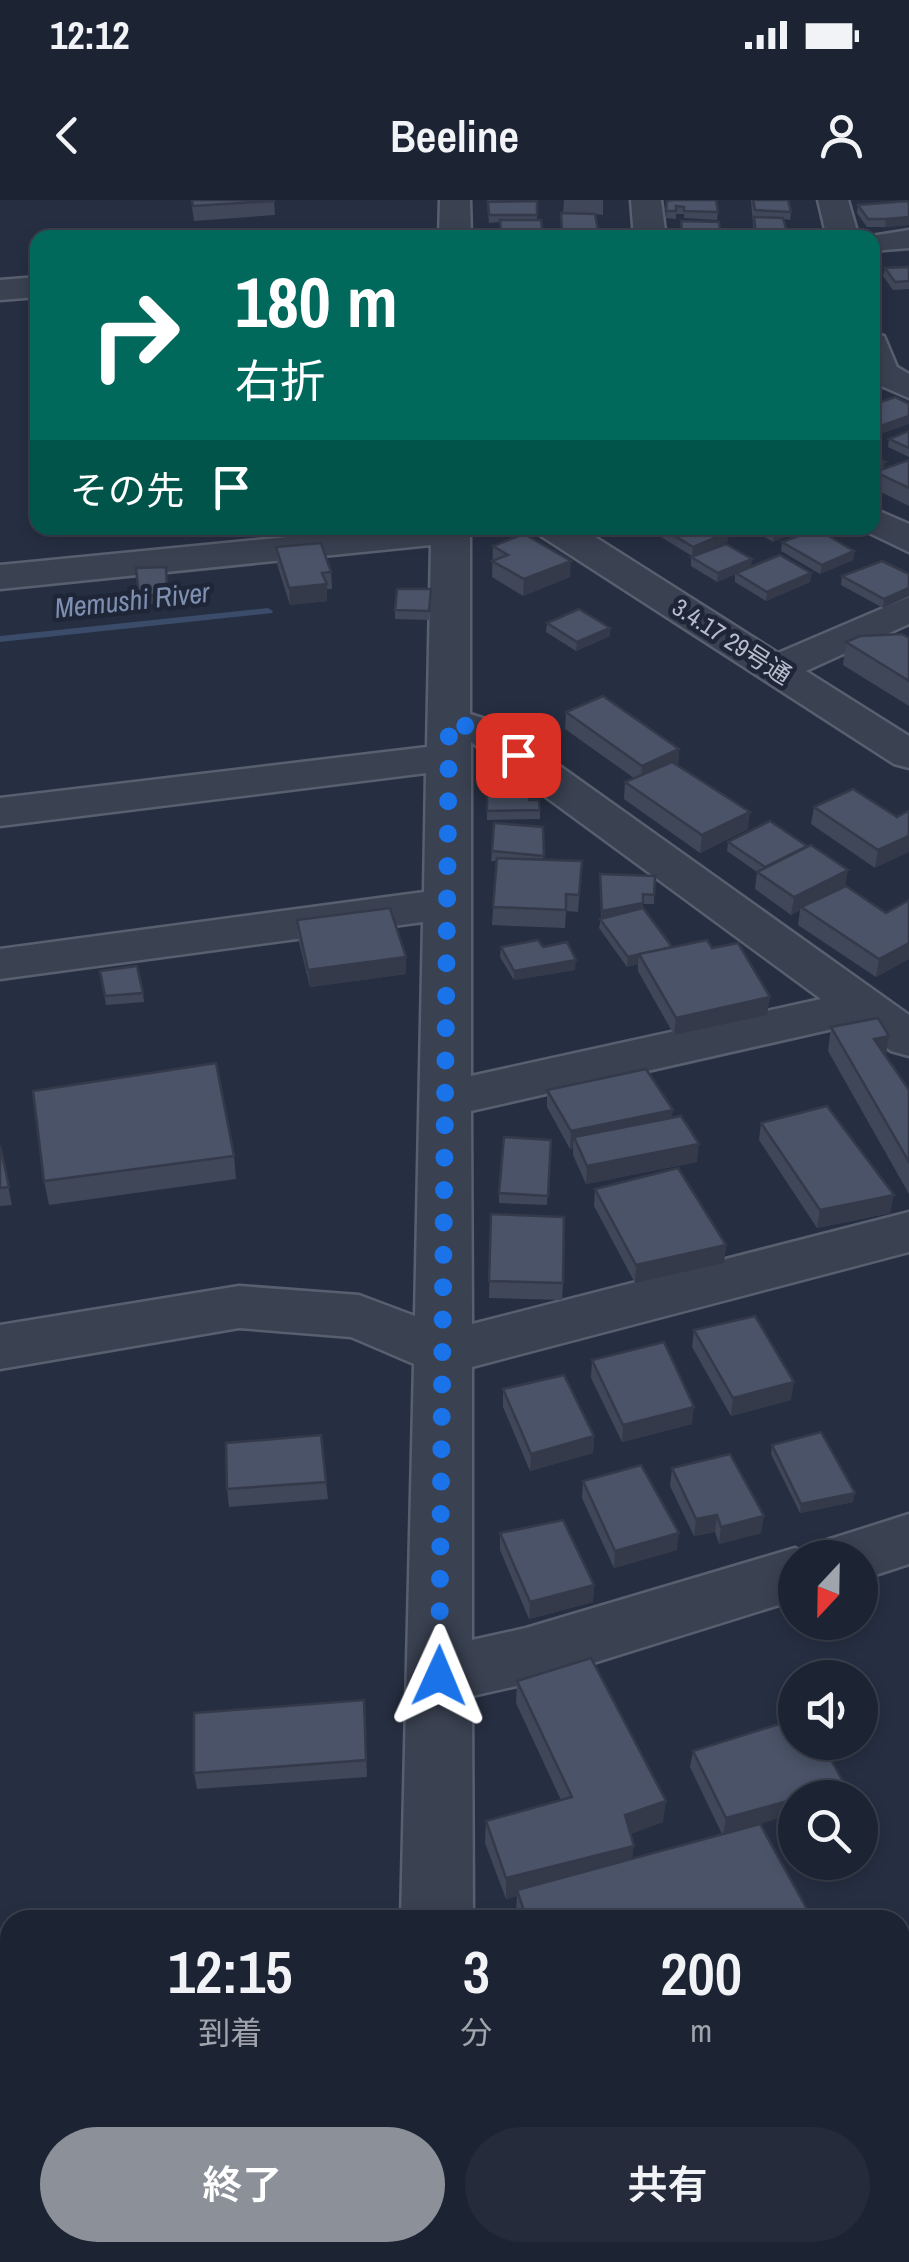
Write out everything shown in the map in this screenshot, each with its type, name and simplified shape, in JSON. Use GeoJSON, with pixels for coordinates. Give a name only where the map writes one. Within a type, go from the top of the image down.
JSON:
{"type":"FeatureCollection","features":[{"type":"Feature","properties":{"kind":"street"},"geometry":{"type":"LineString","coordinates":[[455,200],[455,230]]}},
{"type":"Feature","properties":{"kind":"street"},"geometry":{"type":"LineString","coordinates":[[646,200],[649,230]]}},
{"type":"Feature","properties":{"kind":"street"},"geometry":{"type":"LineString","coordinates":[[833,200],[841,230]]}},
{"type":"Feature","properties":{"kind":"street"},"geometry":{"type":"LineString","coordinates":[[880,241],[909,239]]}},
{"type":"Feature","properties":{"kind":"street"},"geometry":{"type":"LineString","coordinates":[[0,290],[30,288]]}},
{"type":"Feature","properties":{"kind":"street"},"geometry":{"type":"LineString","coordinates":[[885,347],[881,373],[909,388]]}},
{"type":"Feature","properties":{"kind":"street"},"geometry":{"type":"LineString","coordinates":[[880,524],[909,540]]}},
{"type":"Feature","properties":{"kind":"street"},"geometry":{"type":"LineString","coordinates":[[0,578],[404,535]]}},
{"type":"Feature","properties":{"kind":"street"},"geometry":{"type":"LineString","coordinates":[[436,1910],[451,535]]}},
{"type":"Feature","properties":{"kind":"street","name":"3.4.17 29号通"},"geometry":{"type":"LineString","coordinates":[[566,535],[909,754]]}},
{"type":"Feature","properties":{"kind":"street"},"geometry":{"type":"LineString","coordinates":[[776,670],[909,610]]}},
{"type":"Feature","properties":{"kind":"street"},"geometry":{"type":"LineString","coordinates":[[0,812],[486,732],[909,1039]]}},
{"type":"Feature","properties":{"kind":"street"},"geometry":{"type":"LineString","coordinates":[[0,964],[447,904]]}},
{"type":"Feature","properties":{"kind":"street"},"geometry":{"type":"LineString","coordinates":[[445,1100],[863,1006]]}},
{"type":"Feature","properties":{"kind":"street"},"geometry":{"type":"LineString","coordinates":[[0,1346],[239,1307],[359,1316],[443,1353],[909,1232]]}},
{"type":"Feature","properties":{"kind":"street"},"geometry":{"type":"LineString","coordinates":[[878,1549],[909,1539]]}},
{"type":"Feature","properties":{"kind":"street"},"geometry":{"type":"LineString","coordinates":[[439,1676],[526,1656],[778,1579]]}},
{"type":"Feature","properties":{"kind":"building"},"geometry":{"type":"Polygon","coordinates":[[[192,200],[274,200],[274,201],[193,206],[192,200]]]}},
{"type":"Feature","properties":{"kind":"building"},"geometry":{"type":"Polygon","coordinates":[[[716,200],[718,212],[684,211],[684,207],[676,206],[676,211],[666,211],[667,201],[716,200]]]}},
{"type":"Feature","properties":{"kind":"building"},"geometry":{"type":"Polygon","coordinates":[[[753,200],[788,200],[791,212],[755,210],[753,200]]]}},
{"type":"Feature","properties":{"kind":"building"},"geometry":{"type":"Polygon","coordinates":[[[537,201],[537,215],[489,215],[488,202],[537,201]]]}},
{"type":"Feature","properties":{"kind":"building"},"geometry":{"type":"Polygon","coordinates":[[[907,201],[909,217],[886,219],[868,219],[858,205],[907,201]]]}},
{"type":"Feature","properties":{"kind":"building"},"geometry":{"type":"Polygon","coordinates":[[[561,213],[595,214],[598,230],[562,230],[561,213]]]}},
{"type":"Feature","properties":{"kind":"building"},"geometry":{"type":"Polygon","coordinates":[[[754,217],[783,218],[786,230],[755,230],[754,217]]]}},
{"type":"Feature","properties":{"kind":"building"},"geometry":{"type":"Polygon","coordinates":[[[500,220],[541,220],[542,230],[501,230],[500,220]]]}},
{"type":"Feature","properties":{"kind":"building"},"geometry":{"type":"Polygon","coordinates":[[[681,221],[719,222],[720,230],[682,230],[681,221]]]}},
{"type":"Feature","properties":{"kind":"building"},"geometry":{"type":"Polygon","coordinates":[[[909,267],[909,281],[895,282],[885,268],[909,267]]]}},
{"type":"Feature","properties":{"kind":"building"},"geometry":{"type":"Polygon","coordinates":[[[895,397],[909,404],[909,416],[880,426],[880,402],[895,397]]]}},
{"type":"Feature","properties":{"kind":"building"},"geometry":{"type":"Polygon","coordinates":[[[909,431],[909,448],[889,439],[909,431]]]}},
{"type":"Feature","properties":{"kind":"building"},"geometry":{"type":"Polygon","coordinates":[[[909,460],[909,488],[880,474],[880,470],[909,460]]]}},
{"type":"Feature","properties":{"kind":"building"},"geometry":{"type":"Polygon","coordinates":[[[526,535],[571,561],[524,579],[492,561],[508,555],[493,546],[526,535]]]}},
{"type":"Feature","properties":{"kind":"building"},"geometry":{"type":"Polygon","coordinates":[[[673,535],[722,535],[693,547],[673,535]]]}},
{"type":"Feature","properties":{"kind":"building"},"geometry":{"type":"Polygon","coordinates":[[[801,535],[827,535],[854,551],[822,565],[782,542],[801,535]]]}},
{"type":"Feature","properties":{"kind":"building"},"geometry":{"type":"Polygon","coordinates":[[[321,543],[331,572],[322,573],[327,584],[289,588],[276,547],[321,543]]]}},
{"type":"Feature","properties":{"kind":"building"},"geometry":{"type":"Polygon","coordinates":[[[726,544],[752,559],[718,573],[691,557],[726,544]]]}},
{"type":"Feature","properties":{"kind":"building"},"geometry":{"type":"Polygon","coordinates":[[[780,555],[811,573],[767,592],[736,573],[780,555]]]}},
{"type":"Feature","properties":{"kind":"building"},"geometry":{"type":"Polygon","coordinates":[[[882,561],[909,574],[909,588],[884,599],[842,576],[882,561]]]}},
{"type":"Feature","properties":{"kind":"building"},"geometry":{"type":"Polygon","coordinates":[[[166,567],[167,587],[160,587],[162,595],[139,596],[136,568],[166,567]]]}},
{"type":"Feature","properties":{"kind":"building"},"geometry":{"type":"Polygon","coordinates":[[[397,589],[431,589],[429,611],[395,610],[397,589]]]}},
{"type":"Feature","properties":{"kind":"building"},"geometry":{"type":"Polygon","coordinates":[[[579,609],[610,628],[577,642],[547,623],[579,609]]]}},
{"type":"Feature","properties":{"kind":"building"},"geometry":{"type":"Polygon","coordinates":[[[902,634],[909,638],[909,681],[846,642],[860,636],[902,634]]]}},
{"type":"Feature","properties":{"kind":"building"},"geometry":{"type":"Polygon","coordinates":[[[603,696],[679,749],[642,766],[566,712],[603,696]]]}},
{"type":"Feature","properties":{"kind":"building"},"geometry":{"type":"Polygon","coordinates":[[[672,762],[750,812],[702,835],[625,782],[672,762]]]}},
{"type":"Feature","properties":{"kind":"building"},"geometry":{"type":"Polygon","coordinates":[[[487,778],[529,778],[529,800],[539,800],[540,810],[487,811],[487,778]]]}},
{"type":"Feature","properties":{"kind":"building"},"geometry":{"type":"Polygon","coordinates":[[[853,789],[897,817],[908,811],[909,836],[878,850],[814,807],[853,789]]]}},
{"type":"Feature","properties":{"kind":"building"},"geometry":{"type":"Polygon","coordinates":[[[770,821],[807,846],[765,867],[728,842],[770,821]]]}},
{"type":"Feature","properties":{"kind":"building"},"geometry":{"type":"Polygon","coordinates":[[[494,823],[543,827],[544,856],[492,851],[494,823]]]}},
{"type":"Feature","properties":{"kind":"building"},"geometry":{"type":"Polygon","coordinates":[[[811,845],[848,870],[794,897],[757,872],[811,845]]]}},
{"type":"Feature","properties":{"kind":"building"},"geometry":{"type":"Polygon","coordinates":[[[497,858],[582,861],[579,895],[566,894],[566,910],[493,907],[497,858]]]}},
{"type":"Feature","properties":{"kind":"building"},"geometry":{"type":"Polygon","coordinates":[[[600,874],[655,876],[654,895],[643,894],[643,903],[602,911],[600,874]]]}},
{"type":"Feature","properties":{"kind":"building"},"geometry":{"type":"Polygon","coordinates":[[[846,886],[886,913],[909,900],[909,943],[879,959],[801,907],[846,886]]]}},
{"type":"Feature","properties":{"kind":"building"},"geometry":{"type":"Polygon","coordinates":[[[390,908],[406,957],[308,970],[297,920],[390,908]]]}},
{"type":"Feature","properties":{"kind":"building"},"geometry":{"type":"Polygon","coordinates":[[[643,908],[672,947],[628,957],[600,919],[643,908]]]}},
{"type":"Feature","properties":{"kind":"building"},"geometry":{"type":"Polygon","coordinates":[[[538,940],[543,947],[567,942],[576,960],[514,971],[501,947],[538,940]]]}},
{"type":"Feature","properties":{"kind":"building"},"geometry":{"type":"Polygon","coordinates":[[[707,940],[712,948],[738,943],[770,997],[676,1018],[639,954],[707,940]]]}},
{"type":"Feature","properties":{"kind":"building"},"geometry":{"type":"Polygon","coordinates":[[[137,966],[143,993],[105,996],[100,971],[137,966]]]}},
{"type":"Feature","properties":{"kind":"building"},"geometry":{"type":"Polygon","coordinates":[[[878,1018],[889,1036],[874,1039],[909,1090],[909,1162],[831,1027],[878,1018]]]}},
{"type":"Feature","properties":{"kind":"building"},"geometry":{"type":"Polygon","coordinates":[[[216,1063],[234,1156],[44,1181],[33,1091],[216,1063]]]}},
{"type":"Feature","properties":{"kind":"building"},"geometry":{"type":"Polygon","coordinates":[[[646,1069],[673,1110],[571,1131],[547,1090],[646,1069]]]}},
{"type":"Feature","properties":{"kind":"building"},"geometry":{"type":"Polygon","coordinates":[[[827,1106],[894,1195],[820,1210],[761,1123],[827,1106]]]}},
{"type":"Feature","properties":{"kind":"building"},"geometry":{"type":"Polygon","coordinates":[[[681,1116],[699,1144],[587,1166],[574,1137],[681,1116]]]}},
{"type":"Feature","properties":{"kind":"building"},"geometry":{"type":"Polygon","coordinates":[[[504,1137],[551,1140],[548,1196],[499,1193],[504,1137]]]}},
{"type":"Feature","properties":{"kind":"building"},"geometry":{"type":"Polygon","coordinates":[[[0,1145],[9,1187],[0,1188],[0,1145]]]}},
{"type":"Feature","properties":{"kind":"building"},"geometry":{"type":"Polygon","coordinates":[[[678,1168],[726,1245],[636,1265],[595,1189],[678,1168]]]}},
{"type":"Feature","properties":{"kind":"building"},"geometry":{"type":"Polygon","coordinates":[[[491,1214],[564,1217],[563,1283],[489,1281],[491,1214]]]}},
{"type":"Feature","properties":{"kind":"building"},"geometry":{"type":"Polygon","coordinates":[[[755,1316],[794,1382],[733,1398],[694,1330],[755,1316]]]}},
{"type":"Feature","properties":{"kind":"building"},"geometry":{"type":"Polygon","coordinates":[[[664,1342],[694,1407],[623,1425],[592,1360],[664,1342]]]}},
{"type":"Feature","properties":{"kind":"building"},"geometry":{"type":"Polygon","coordinates":[[[564,1375],[594,1436],[531,1454],[503,1389],[564,1375]]]}},
{"type":"Feature","properties":{"kind":"building"},"geometry":{"type":"Polygon","coordinates":[[[821,1432],[855,1493],[801,1504],[772,1445],[821,1432]]]}},
{"type":"Feature","properties":{"kind":"building"},"geometry":{"type":"Polygon","coordinates":[[[321,1435],[326,1482],[227,1489],[226,1443],[321,1435]]]}},
{"type":"Feature","properties":{"kind":"building"},"geometry":{"type":"Polygon","coordinates":[[[730,1454],[764,1516],[721,1527],[717,1515],[696,1519],[672,1468],[730,1454]]]}},
{"type":"Feature","properties":{"kind":"building"},"geometry":{"type":"Polygon","coordinates":[[[641,1465],[679,1533],[615,1551],[583,1481],[641,1465]]]}},
{"type":"Feature","properties":{"kind":"building"},"geometry":{"type":"Polygon","coordinates":[[[563,1520],[594,1585],[530,1602],[500,1533],[563,1520]]]}},
{"type":"Feature","properties":{"kind":"building"},"geometry":{"type":"Polygon","coordinates":[[[591,1658],[666,1801],[625,1815],[634,1846],[506,1878],[486,1821],[572,1797],[517,1681],[591,1658]]]}},
{"type":"Feature","properties":{"kind":"building"},"geometry":{"type":"Polygon","coordinates":[[[364,1700],[366,1760],[194,1773],[194,1713],[364,1700]]]}},
{"type":"Feature","properties":{"kind":"building"},"geometry":{"type":"Polygon","coordinates":[[[778,1724],[778,1760],[831,1760],[842,1780],[778,1780],[778,1804],[726,1818],[693,1751],[778,1724]]]}},
{"type":"Feature","properties":{"kind":"building"},"geometry":{"type":"Polygon","coordinates":[[[760,1824],[778,1857],[778,1880],[791,1880],[807,1910],[524,1910],[517,1890],[760,1824]]]}},
{"type":"Feature","properties":{"kind":"waterway","name":"Memushi River"},"geometry":{"type":"LineString","coordinates":[[0,639],[268,611]]}},
{"type":"Feature","properties":{"kind":"route"},"geometry":{"type":"LineString","coordinates":[[439,1676],[449,721],[486,732],[518,755]]}}]}
